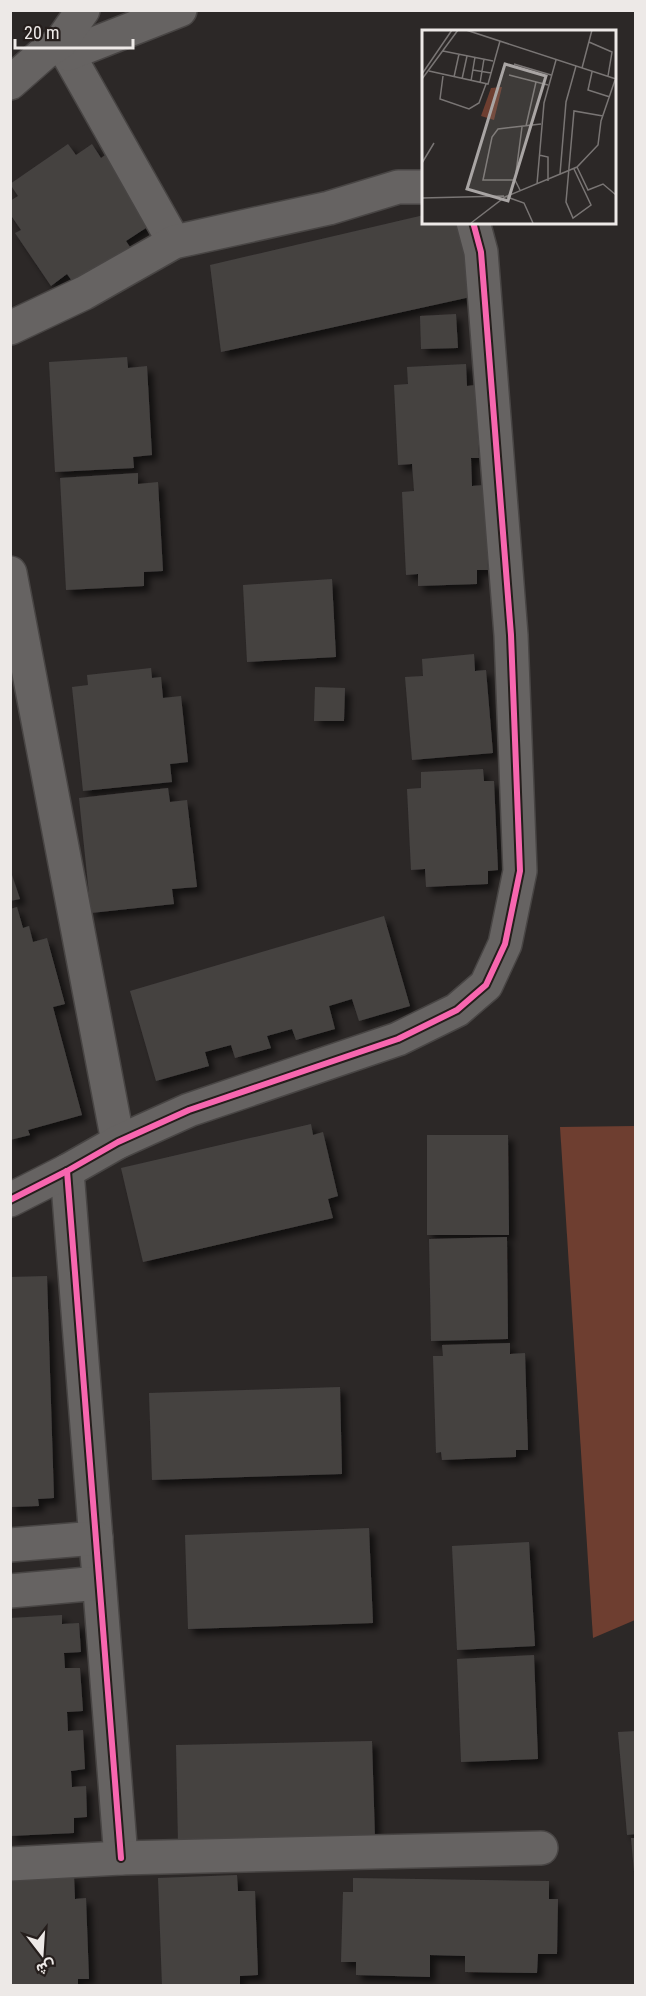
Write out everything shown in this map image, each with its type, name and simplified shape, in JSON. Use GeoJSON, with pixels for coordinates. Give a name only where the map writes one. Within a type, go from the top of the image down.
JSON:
{"type":"FeatureCollection","features":[{"type":"Feature","properties":{"kind":"street"},"geometry":{"type":"LineString","coordinates":[[57,51],[83,10]]}},
{"type":"Feature","properties":{"kind":"street"},"geometry":{"type":"LineString","coordinates":[[10,83],[57,51],[180,10]]}},
{"type":"Feature","properties":{"kind":"street"},"geometry":{"type":"LineString","coordinates":[[10,47],[57,51]]}},
{"type":"Feature","properties":{"kind":"street"},"geometry":{"type":"LineString","coordinates":[[57,51],[174,242]]}},
{"type":"Feature","properties":{"kind":"street"},"geometry":{"type":"LineString","coordinates":[[10,328],[84,293],[174,242],[329,208],[398,187],[422,187]]}},
{"type":"Feature","properties":{"kind":"street"},"geometry":{"type":"LineString","coordinates":[[10,1200],[118,1142],[189,1110],[398,1039],[457,1010],[486,985],[505,944],[520,871],[511,635],[481,252],[474,224]]}},
{"type":"Feature","properties":{"kind":"street"},"geometry":{"type":"LineString","coordinates":[[10,573],[118,1142]]}},
{"type":"Feature","properties":{"kind":"street"},"geometry":{"type":"LineString","coordinates":[[67,1171],[121,1858]]}},
{"type":"Feature","properties":{"kind":"street"},"geometry":{"type":"LineString","coordinates":[[10,1545],[96,1538]]}},
{"type":"Feature","properties":{"kind":"street"},"geometry":{"type":"LineString","coordinates":[[10,1591],[99,1583]]}},
{"type":"Feature","properties":{"kind":"street"},"geometry":{"type":"LineString","coordinates":[[10,1864],[121,1858],[541,1848]]}},
{"type":"Feature","properties":{"kind":"shaded area"},"geometry":{"type":"Polygon","coordinates":[[[635,1126],[635,1620],[593,1638],[560,1127],[635,1126]]]}},
{"type":"Feature","properties":{"kind":"building"},"geometry":{"type":"Polygon","coordinates":[[[68,144],[76,155],[92,144],[101,158],[108,153],[149,226],[126,241],[132,250],[77,288],[67,274],[51,286],[15,233],[21,230],[10,214],[10,201],[18,196],[10,184],[68,144]]]}},
{"type":"Feature","properties":{"kind":"building"},"geometry":{"type":"Polygon","coordinates":[[[422,215],[422,224],[457,224],[475,296],[221,352],[210,265],[422,215]]]}},
{"type":"Feature","properties":{"kind":"building"},"geometry":{"type":"Polygon","coordinates":[[[456,314],[458,348],[421,349],[420,316],[456,314]]]}},
{"type":"Feature","properties":{"kind":"building"},"geometry":{"type":"Polygon","coordinates":[[[127,357],[128,368],[147,366],[152,455],[133,457],[134,468],[55,472],[49,362],[127,357]]]}},
{"type":"Feature","properties":{"kind":"building"},"geometry":{"type":"Polygon","coordinates":[[[466,364],[467,386],[475,385],[479,458],[471,458],[472,486],[484,485],[488,570],[477,570],[477,584],[418,586],[418,574],[406,575],[402,492],[414,491],[412,464],[398,465],[394,385],[408,384],[407,367],[466,364]]]}},
{"type":"Feature","properties":{"kind":"building"},"geometry":{"type":"Polygon","coordinates":[[[138,473],[138,484],[158,482],[163,571],[144,572],[144,586],[66,590],[60,478],[138,473]]]}},
{"type":"Feature","properties":{"kind":"building"},"geometry":{"type":"Polygon","coordinates":[[[332,579],[336,657],[247,662],[243,585],[332,579]]]}},
{"type":"Feature","properties":{"kind":"building"},"geometry":{"type":"Polygon","coordinates":[[[474,654],[475,671],[486,670],[493,753],[412,760],[405,677],[423,676],[422,659],[474,654]]]}},
{"type":"Feature","properties":{"kind":"building"},"geometry":{"type":"Polygon","coordinates":[[[151,668],[152,678],[161,677],[163,698],[181,696],[188,762],[170,764],[172,782],[83,791],[72,687],[88,685],[87,675],[151,668]]]}},
{"type":"Feature","properties":{"kind":"building"},"geometry":{"type":"Polygon","coordinates":[[[315,687],[345,688],[344,721],[314,721],[315,687]]]}},
{"type":"Feature","properties":{"kind":"building"},"geometry":{"type":"Polygon","coordinates":[[[483,769],[484,781],[494,781],[498,870],[488,871],[488,884],[426,887],[425,869],[411,870],[407,789],[421,788],[421,772],[483,769]]]}},
{"type":"Feature","properties":{"kind":"building"},"geometry":{"type":"Polygon","coordinates":[[[168,788],[170,802],[187,800],[197,887],[172,889],[174,904],[91,913],[79,798],[168,788]]]}},
{"type":"Feature","properties":{"kind":"building"},"geometry":{"type":"Polygon","coordinates":[[[10,869],[20,899],[10,901],[10,869]]]}},
{"type":"Feature","properties":{"kind":"building"},"geometry":{"type":"Polygon","coordinates":[[[17,907],[23,928],[29,926],[33,942],[47,938],[65,1004],[53,1007],[82,1115],[28,1130],[30,1135],[10,1140],[10,909],[17,907]]]}},
{"type":"Feature","properties":{"kind":"building"},"geometry":{"type":"Polygon","coordinates":[[[384,916],[410,1006],[359,1021],[352,999],[329,1006],[335,1029],[296,1040],[292,1029],[267,1036],[271,1048],[235,1058],[231,1045],[205,1052],[209,1066],[156,1081],[130,991],[384,916]]]}},
{"type":"Feature","properties":{"kind":"building"},"geometry":{"type":"Polygon","coordinates":[[[311,1124],[313,1135],[323,1132],[338,1196],[328,1199],[333,1218],[143,1262],[121,1168],[311,1124]]]}},
{"type":"Feature","properties":{"kind":"building"},"geometry":{"type":"Polygon","coordinates":[[[427,1135],[508,1135],[509,1235],[427,1235],[427,1135]]]}},
{"type":"Feature","properties":{"kind":"building"},"geometry":{"type":"Polygon","coordinates":[[[507,1237],[508,1339],[431,1341],[429,1239],[507,1237]]]}},
{"type":"Feature","properties":{"kind":"building"},"geometry":{"type":"Polygon","coordinates":[[[47,1276],[54,1498],[38,1499],[39,1506],[10,1507],[10,1277],[47,1276]]]}},
{"type":"Feature","properties":{"kind":"building"},"geometry":{"type":"Polygon","coordinates":[[[510,1343],[510,1354],[525,1353],[528,1450],[516,1450],[516,1457],[442,1460],[441,1452],[436,1453],[433,1356],[443,1356],[442,1345],[510,1343]]]}},
{"type":"Feature","properties":{"kind":"building"},"geometry":{"type":"Polygon","coordinates":[[[340,1387],[342,1474],[152,1480],[149,1393],[340,1387]]]}},
{"type":"Feature","properties":{"kind":"building"},"geometry":{"type":"Polygon","coordinates":[[[369,1528],[373,1623],[188,1629],[185,1535],[369,1528]]]}},
{"type":"Feature","properties":{"kind":"building"},"geometry":{"type":"Polygon","coordinates":[[[529,1542],[535,1646],[457,1650],[452,1546],[529,1542]]]}},
{"type":"Feature","properties":{"kind":"building"},"geometry":{"type":"Polygon","coordinates":[[[62,1615],[62,1624],[79,1623],[81,1652],[64,1653],[65,1668],[80,1668],[83,1711],[67,1712],[68,1731],[83,1730],[85,1769],[71,1771],[72,1787],[86,1786],[87,1817],[74,1818],[74,1833],[10,1836],[10,1618],[62,1615]]]}},
{"type":"Feature","properties":{"kind":"building"},"geometry":{"type":"Polygon","coordinates":[[[534,1655],[538,1759],[461,1762],[457,1659],[534,1655]]]}},
{"type":"Feature","properties":{"kind":"building"},"geometry":{"type":"Polygon","coordinates":[[[636,1731],[636,1834],[627,1835],[618,1732],[636,1731]]]}},
{"type":"Feature","properties":{"kind":"building"},"geometry":{"type":"Polygon","coordinates":[[[372,1741],[375,1838],[178,1843],[176,1745],[372,1741]]]}},
{"type":"Feature","properties":{"kind":"building"},"geometry":{"type":"Polygon","coordinates":[[[631,1838],[636,1838],[636,1872],[634,1872],[631,1838]]]}},
{"type":"Feature","properties":{"kind":"building"},"geometry":{"type":"Polygon","coordinates":[[[74,1875],[75,1899],[86,1898],[89,1979],[78,1979],[78,1986],[10,1986],[10,1877],[74,1875]]]}},
{"type":"Feature","properties":{"kind":"building"},"geometry":{"type":"Polygon","coordinates":[[[237,1875],[238,1891],[255,1891],[258,1975],[240,1976],[240,1986],[162,1986],[158,1878],[237,1875]]]}},
{"type":"Feature","properties":{"kind":"building"},"geometry":{"type":"Polygon","coordinates":[[[353,1878],[549,1881],[549,1899],[558,1899],[557,1954],[538,1954],[537,1973],[465,1972],[465,1956],[430,1955],[430,1977],[356,1975],[356,1962],[341,1962],[343,1892],[353,1892],[353,1878]]]}},
{"type":"Feature","properties":{"kind":"cycle path"},"geometry":{"type":"LineString","coordinates":[[10,1200],[118,1142],[189,1110],[398,1039],[457,1010],[486,985],[505,944],[520,871],[511,635],[481,252],[474,224]]}},
{"type":"Feature","properties":{"kind":"cycle path"},"geometry":{"type":"LineString","coordinates":[[67,1171],[121,1858]]}}]}
